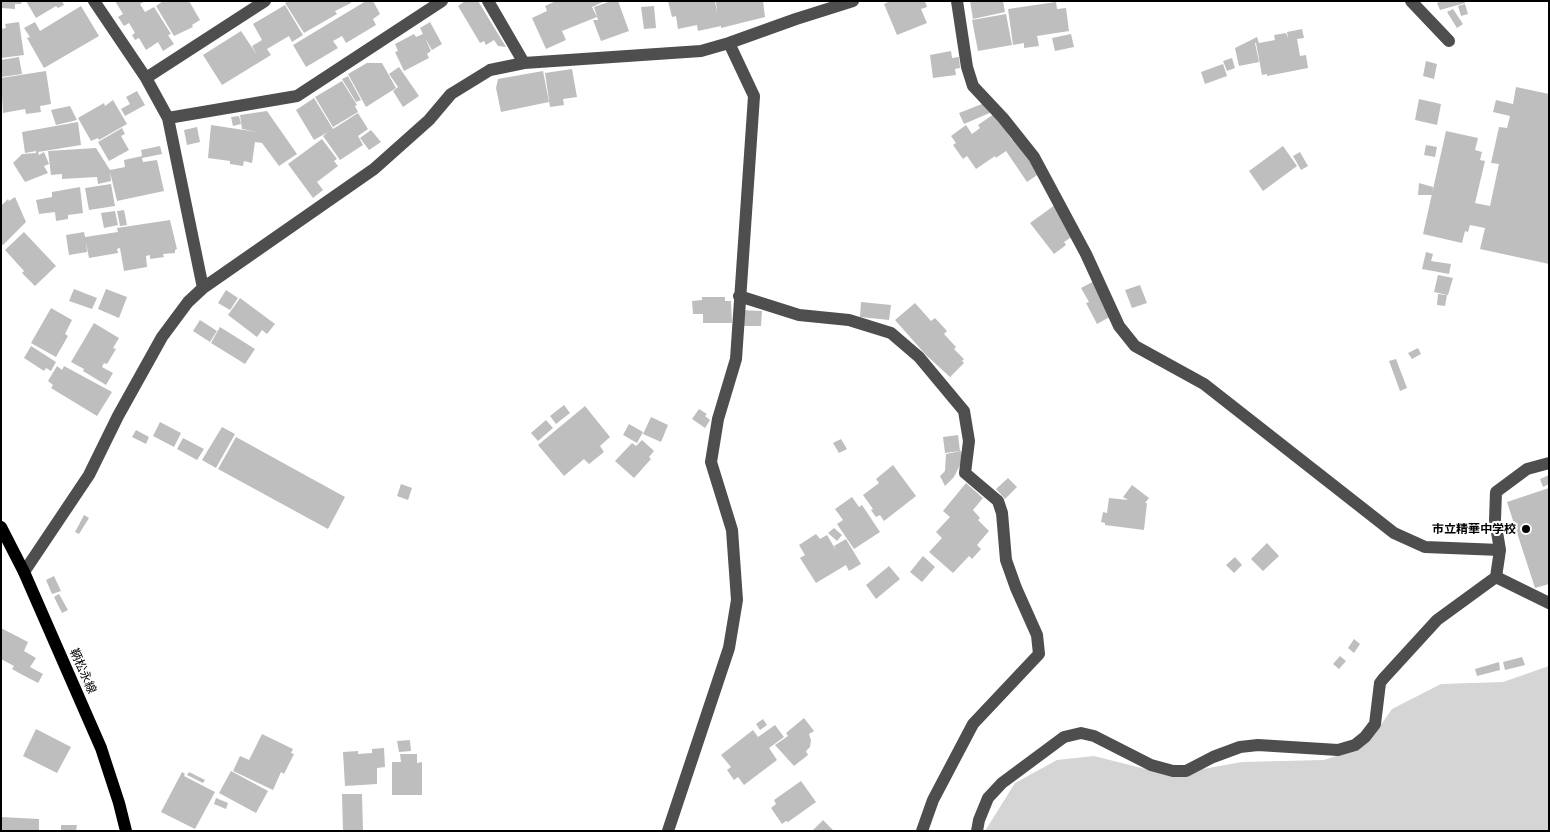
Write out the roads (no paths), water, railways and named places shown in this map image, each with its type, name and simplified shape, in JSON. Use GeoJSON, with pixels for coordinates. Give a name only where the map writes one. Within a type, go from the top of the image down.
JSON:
{"type":"FeatureCollection","features":[{"type":"Feature","properties":{"kind":"main road","name":"鞆松永線"},"geometry":{"type":"LineString","coordinates":[[1,526],[24,572],[101,748],[126,831]]}},
{"type":"Feature","properties":{"kind":"street"},"geometry":{"type":"LineString","coordinates":[[94,1],[146,78],[168,118],[203,288]]}},
{"type":"Feature","properties":{"kind":"street"},"geometry":{"type":"LineString","coordinates":[[146,78],[265,1]]}},
{"type":"Feature","properties":{"kind":"street"},"geometry":{"type":"LineString","coordinates":[[168,118],[297,96],[442,1]]}},
{"type":"Feature","properties":{"kind":"street"},"geometry":{"type":"LineString","coordinates":[[488,1],[524,63]]}},
{"type":"Feature","properties":{"kind":"street"},"geometry":{"type":"LineString","coordinates":[[24,572],[89,475],[118,416],[162,337],[188,302],[203,288],[374,169],[429,120],[451,94],[490,70],[524,63],[701,51],[729,44],[838,4],[853,1]]}},
{"type":"Feature","properties":{"kind":"street"},"geometry":{"type":"LineString","coordinates":[[957,1],[967,67],[973,86],[1003,118],[1034,157],[1086,254],[1119,326],[1135,346],[1204,384],[1394,533],[1425,547],[1500,550]]}},
{"type":"Feature","properties":{"kind":"street"},"geometry":{"type":"LineString","coordinates":[[1411,1],[1449,40]]}},
{"type":"Feature","properties":{"kind":"street"},"geometry":{"type":"LineString","coordinates":[[668,831],[729,648],[737,600],[732,530],[711,462],[718,419],[736,359],[754,96],[729,44]]}},
{"type":"Feature","properties":{"kind":"street"},"geometry":{"type":"LineString","coordinates":[[739,296],[799,315],[849,320],[891,333],[919,357],[964,410],[969,441],[965,473],[998,501],[1002,513],[1006,560],[1037,635],[1039,654],[973,724],[933,800],[922,831]]}},
{"type":"Feature","properties":{"kind":"street"},"geometry":{"type":"LineString","coordinates":[[977,831],[979,820],[988,798],[1002,783],[1064,736],[1081,733],[1094,736],[1151,765],[1173,771],[1186,771],[1213,757],[1240,747],[1258,745],[1338,750],[1355,745],[1365,738],[1375,724],[1380,683],[1437,620],[1496,576],[1500,550],[1495,520],[1496,492],[1527,469],[1549,463]]}},
{"type":"Feature","properties":{"kind":"street"},"geometry":{"type":"LineString","coordinates":[[1496,576],[1549,603]]}},
{"type":"Feature","properties":{"kind":"place","name":"市立精華中学校"},"geometry":{"type":"Point","coordinates":[1526,529]}}]}
